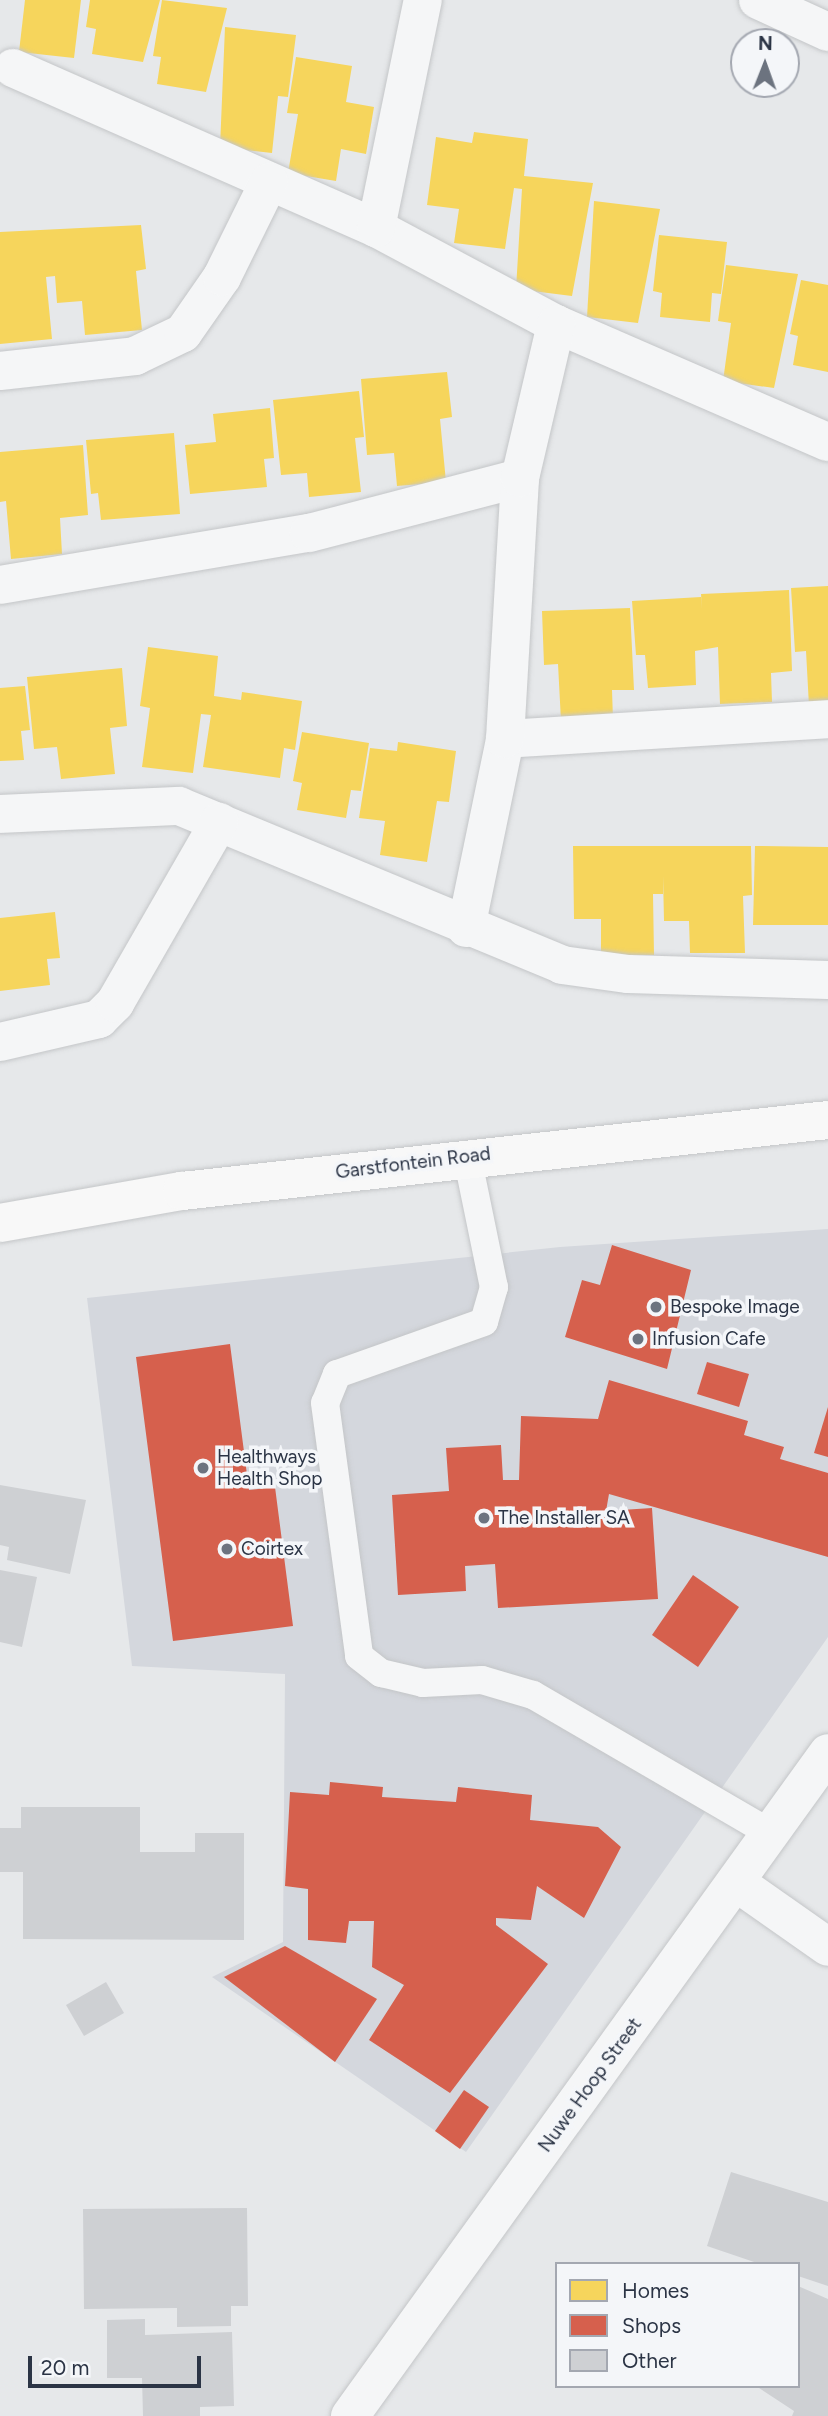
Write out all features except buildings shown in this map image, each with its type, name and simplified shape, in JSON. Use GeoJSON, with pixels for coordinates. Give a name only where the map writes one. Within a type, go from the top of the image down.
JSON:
{"type":"FeatureCollection","features":[{"type":"Feature","properties":{"kind":"main road","name":"Garstfontein Road"},"geometry":{"type":"LineString","coordinates":[[0,1223],[182,1191],[467,1156],[828,1120]]}},
{"type":"Feature","properties":{"kind":"street"},"geometry":{"type":"LineString","coordinates":[[376,228],[423,0]]}},
{"type":"Feature","properties":{"kind":"street"},"geometry":{"type":"LineString","coordinates":[[758,0],[828,32]]}},
{"type":"Feature","properties":{"kind":"street"},"geometry":{"type":"LineString","coordinates":[[13,68],[376,228],[556,324],[828,442]]}},
{"type":"Feature","properties":{"kind":"street"},"geometry":{"type":"LineString","coordinates":[[0,371],[135,356],[183,333],[222,277],[270,182]]}},
{"type":"Feature","properties":{"kind":"street"},"geometry":{"type":"LineString","coordinates":[[466,928],[505,739],[520,478],[556,324]]}},
{"type":"Feature","properties":{"kind":"street"},"geometry":{"type":"LineString","coordinates":[[0,585],[309,533],[520,478]]}},
{"type":"Feature","properties":{"kind":"street"},"geometry":{"type":"LineString","coordinates":[[505,739],[828,719]]}},
{"type":"Feature","properties":{"kind":"street"},"geometry":{"type":"LineString","coordinates":[[0,814],[156,803],[219,822],[466,928],[562,965],[628,974],[828,980]]}},
{"type":"Feature","properties":{"kind":"street"},"geometry":{"type":"LineString","coordinates":[[0,1042],[99,1019],[115,1003],[219,822]]}},
{"type":"Feature","properties":{"kind":"street","name":"Nuwe Hoop Street"},"geometry":{"type":"LineString","coordinates":[[350,2416],[772,1835],[828,1753]]}},
{"type":"Feature","properties":{"kind":"street"},"geometry":{"type":"LineString","coordinates":[[737,1883],[828,1947]]}},
{"type":"Feature","properties":{"kind":"lane"},"geometry":{"type":"LineString","coordinates":[[467,1156],[494,1287],[484,1322],[337,1374],[325,1403],[359,1656],[381,1673],[423,1683],[482,1680],[533,1695],[772,1835]]}},
{"type":"Feature","properties":{"kind":"shaded area"},"geometry":{"type":"Polygon","coordinates":[[[828,1229],[828,1637],[466,2152],[212,1977],[283,1942],[285,1674],[132,1666],[87,1298],[560,1247],[828,1229]]]}},
{"type":"Feature","properties":{"kind":"place","name":"Bespoke Image"},"geometry":{"type":"Point","coordinates":[656,1307]}},
{"type":"Feature","properties":{"kind":"place","name":"Infusion Cafe"},"geometry":{"type":"Point","coordinates":[638,1339]}},
{"type":"Feature","properties":{"kind":"place","name":"Healthways Health Shop"},"geometry":{"type":"Point","coordinates":[203,1468]}},
{"type":"Feature","properties":{"kind":"place","name":"The Installer SA"},"geometry":{"type":"Point","coordinates":[484,1518]}},
{"type":"Feature","properties":{"kind":"place","name":"Coirtex"},"geometry":{"type":"Point","coordinates":[227,1549]}}]}
